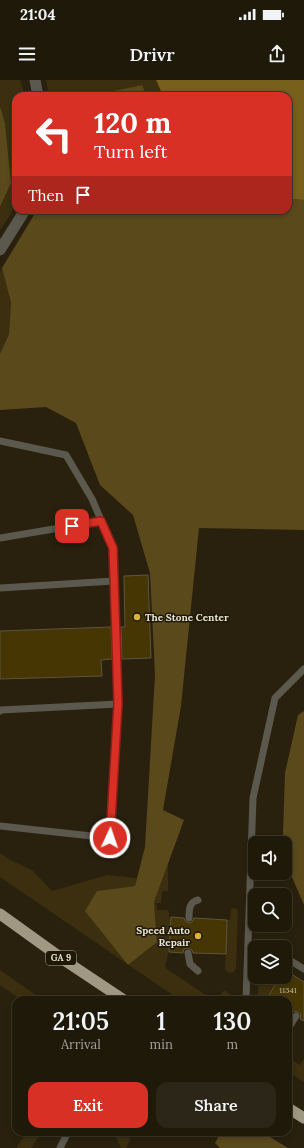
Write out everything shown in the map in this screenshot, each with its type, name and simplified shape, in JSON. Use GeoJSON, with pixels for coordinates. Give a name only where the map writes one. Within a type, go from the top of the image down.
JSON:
{"type":"FeatureCollection","features":[{"type":"Feature","properties":{"kind":"highway","name":"GA 9"},"geometry":{"type":"LineString","coordinates":[[0,914],[64,960],[118,996]]}},
{"type":"Feature","properties":{"kind":"highway"},"geometry":{"type":"LineString","coordinates":[[292,1110],[304,1118]]}},
{"type":"Feature","properties":{"kind":"street"},"geometry":{"type":"LineString","coordinates":[[35,80],[37,92]]}},
{"type":"Feature","properties":{"kind":"street"},"geometry":{"type":"LineString","coordinates":[[0,250],[22,214]]}},
{"type":"Feature","properties":{"kind":"lane"},"geometry":{"type":"LineString","coordinates":[[0,441],[66,455],[92,499],[113,548],[118,704],[110,838],[0,826]]}},
{"type":"Feature","properties":{"kind":"lane"},"geometry":{"type":"LineString","coordinates":[[0,538],[101,521]]}},
{"type":"Feature","properties":{"kind":"lane"},"geometry":{"type":"LineString","coordinates":[[0,588],[114,581]]}},
{"type":"Feature","properties":{"kind":"lane"},"geometry":{"type":"LineString","coordinates":[[251,940],[253,798],[275,698],[304,669]]}},
{"type":"Feature","properties":{"kind":"lane"},"geometry":{"type":"LineString","coordinates":[[0,711],[118,704]]}},
{"type":"Feature","properties":{"kind":"lane"},"geometry":{"type":"LineString","coordinates":[[188,918],[192,902],[198,900]]}},
{"type":"Feature","properties":{"kind":"lane"},"geometry":{"type":"LineString","coordinates":[[188,953],[190,964],[198,971]]}},
{"type":"Feature","properties":{"kind":"lane"},"geometry":{"type":"LineString","coordinates":[[292,962],[304,969]]}},
{"type":"Feature","properties":{"kind":"lane"},"geometry":{"type":"LineString","coordinates":[[246,996],[248,982]]}},
{"type":"Feature","properties":{"kind":"lane"},"geometry":{"type":"LineString","coordinates":[[292,1022],[296,1016]]}},
{"type":"Feature","properties":{"kind":"lane"},"geometry":{"type":"LineString","coordinates":[[60,1148],[66,1136]]}},
{"type":"Feature","properties":{"kind":"shaded area"},"geometry":{"type":"Polygon","coordinates":[[[0,80],[20,80],[24,92],[12,92],[12,211],[0,230],[0,207],[11,182],[5,123],[0,106],[0,80]]]}},
{"type":"Feature","properties":{"kind":"shaded area"},"geometry":{"type":"Polygon","coordinates":[[[46,80],[156,80],[161,92],[145,92],[142,85],[108,92],[48,92],[46,80]]]}},
{"type":"Feature","properties":{"kind":"shaded area"},"geometry":{"type":"Polygon","coordinates":[[[156,80],[304,80],[304,200],[292,199],[292,92],[161,92],[156,80]]]}},
{"type":"Feature","properties":{"kind":"shaded area"},"geometry":{"type":"Polygon","coordinates":[[[142,85],[145,92],[108,92],[142,85]]]}},
{"type":"Feature","properties":{"kind":"shaded area"},"geometry":{"type":"Polygon","coordinates":[[[0,106],[5,123],[11,183],[0,207],[0,106]]]}},
{"type":"Feature","properties":{"kind":"shaded area"},"geometry":{"type":"Polygon","coordinates":[[[292,199],[304,200],[304,530],[199,528],[181,706],[163,810],[184,820],[154,902],[157,942],[128,965],[85,911],[97,891],[135,886],[145,847],[155,675],[150,573],[133,515],[100,485],[76,423],[46,407],[0,410],[0,354],[9,334],[11,303],[2,268],[35,214],[292,214],[292,199]]]}},
{"type":"Feature","properties":{"kind":"shaded area"},"geometry":{"type":"Polygon","coordinates":[[[2,268],[11,303],[9,334],[0,354],[0,272],[2,268]]]}},
{"type":"Feature","properties":{"kind":"shaded area"},"geometry":{"type":"Polygon","coordinates":[[[304,711],[304,905],[292,877],[292,836],[283,836],[283,833],[285,773],[298,715],[304,711]]]}},
{"type":"Feature","properties":{"kind":"shaded area"},"geometry":{"type":"Polygon","coordinates":[[[0,853],[10,860],[32,870],[52,891],[107,875],[137,878],[135,886],[97,891],[157,942],[154,902],[168,863],[168,891],[162,891],[161,903],[156,903],[157,910],[168,910],[170,916],[170,938],[165,966],[167,969],[207,996],[174,996],[0,877],[0,853]]]}},
{"type":"Feature","properties":{"kind":"shaded area"},"geometry":{"type":"Polygon","coordinates":[[[231,909],[237,909],[238,912],[236,968],[234,972],[230,973],[226,971],[225,968],[227,920],[230,920],[231,909]]]}},
{"type":"Feature","properties":{"kind":"shaded area"},"geometry":{"type":"Polygon","coordinates":[[[0,970],[37,996],[16,996],[0,985],[0,970]]]}},
{"type":"Feature","properties":{"kind":"shaded area"},"geometry":{"type":"Polygon","coordinates":[[[258,984],[276,984],[268,996],[258,996],[258,984]]]}},
{"type":"Feature","properties":{"kind":"shaded area"},"geometry":{"type":"Polygon","coordinates":[[[225,991],[231,996],[220,996],[222,992],[225,991]]]}},
{"type":"Feature","properties":{"kind":"shaded area"},"geometry":{"type":"Polygon","coordinates":[[[304,1059],[304,1082],[292,1074],[292,1060],[300,1065],[304,1059]]]}},
{"type":"Feature","properties":{"kind":"shaded area"},"geometry":{"type":"Polygon","coordinates":[[[24,1136],[39,1136],[31,1148],[17,1148],[24,1136]]]}},
{"type":"Feature","properties":{"kind":"shaded area"},"geometry":{"type":"Polygon","coordinates":[[[115,1136],[126,1136],[130,1138],[126,1148],[121,1148],[115,1136]]]}},
{"type":"Feature","properties":{"kind":"shaded area"},"geometry":{"type":"Polygon","coordinates":[[[219,1136],[268,1136],[288,1148],[220,1148],[215,1143],[219,1136]]]}},
{"type":"Feature","properties":{"kind":"building","name":"The Stone Center"},"geometry":{"type":"Polygon","coordinates":[[[148,575],[151,658],[122,659],[121,627],[125,627],[124,576],[148,575]]]}},
{"type":"Feature","properties":{"kind":"building"},"geometry":{"type":"Polygon","coordinates":[[[111,627],[112,659],[101,660],[102,676],[0,679],[0,631],[111,627]]]}},
{"type":"Feature","properties":{"kind":"building","name":"Speed Auto Repair"},"geometry":{"type":"Polygon","coordinates":[[[171,917],[184,918],[185,921],[189,923],[192,922],[194,918],[227,920],[226,954],[193,953],[192,950],[188,948],[184,949],[183,953],[169,952],[171,917]]]}},
{"type":"Feature","properties":{"kind":"building"},"geometry":{"type":"Polygon","coordinates":[[[292,974],[304,982],[304,1021],[300,1019],[301,1014],[298,1012],[294,1011],[292,1013],[292,996],[268,996],[276,984],[292,984],[292,974]]]}},
{"type":"Feature","properties":{"kind":"place","name":"The Stone Center"},"geometry":{"type":"Point","coordinates":[137,617]}},
{"type":"Feature","properties":{"kind":"place","name":"Speed Auto Repair"},"geometry":{"type":"Point","coordinates":[198,936]}},
{"type":"Feature","properties":{"kind":"route"},"geometry":{"type":"LineString","coordinates":[[72,526],[101,521],[113,548],[118,704],[110,838]]}}]}
